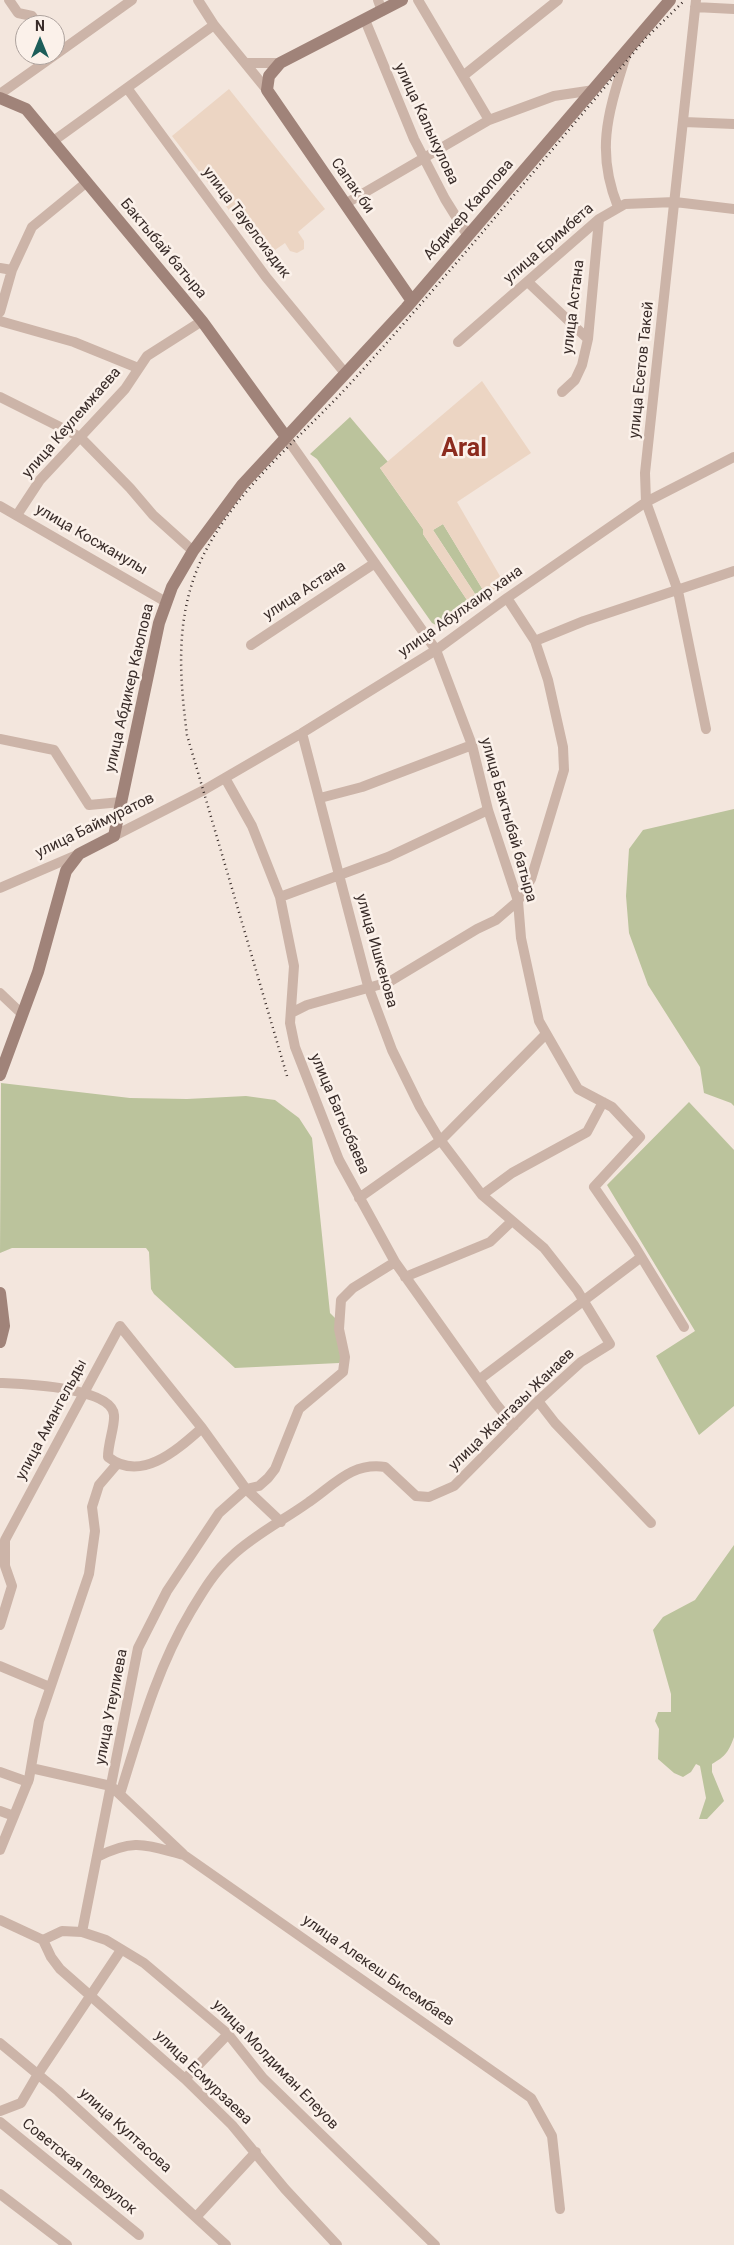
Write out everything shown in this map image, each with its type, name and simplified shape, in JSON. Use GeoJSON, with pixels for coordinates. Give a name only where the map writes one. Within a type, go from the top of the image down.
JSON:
{"type":"FeatureCollection","features":[{"type":"Feature","properties":{"kind":"street"},"geometry":{"type":"LineString","coordinates":[[9,0],[18,13],[27,15]]}},
{"type":"Feature","properties":{"kind":"street"},"geometry":{"type":"LineString","coordinates":[[65,47],[132,0]]}},
{"type":"Feature","properties":{"kind":"street"},"geometry":{"type":"LineString","coordinates":[[198,0],[214,25],[267,90]]}},
{"type":"Feature","properties":{"kind":"street"},"geometry":{"type":"LineString","coordinates":[[267,90],[269,76],[280,63],[365,20],[380,6],[402,0]]}},
{"type":"Feature","properties":{"kind":"street"},"geometry":{"type":"LineString","coordinates":[[418,0],[488,120]]}},
{"type":"Feature","properties":{"kind":"street"},"geometry":{"type":"LineString","coordinates":[[463,76],[558,0]]}},
{"type":"Feature","properties":{"kind":"street","name":"Абдикер Каюпова"},"geometry":{"type":"LineString","coordinates":[[286,437],[412,300],[670,0]]}},
{"type":"Feature","properties":{"kind":"street"},"geometry":{"type":"LineString","coordinates":[[696,4],[734,9]]}},
{"type":"Feature","properties":{"kind":"street","name":"улица Есетов Такей"},"geometry":{"type":"LineString","coordinates":[[696,4],[676,202],[645,473],[646,502],[678,591],[706,729]]}},
{"type":"Feature","properties":{"kind":"street","name":"улица Калыкулова"},"geometry":{"type":"LineString","coordinates":[[365,20],[424,159],[468,236]]}},
{"type":"Feature","properties":{"kind":"street"},"geometry":{"type":"LineString","coordinates":[[52,142],[214,25]]}},
{"type":"Feature","properties":{"kind":"street"},"geometry":{"type":"LineString","coordinates":[[618,207],[606,156],[606,133],[609,107],[627,51]]}},
{"type":"Feature","properties":{"kind":"street"},"geometry":{"type":"LineString","coordinates":[[246,63],[280,63]]}},
{"type":"Feature","properties":{"kind":"street"},"geometry":{"type":"LineString","coordinates":[[0,94],[40,65]]}},
{"type":"Feature","properties":{"kind":"street","name":"улица Тауелсиздик"},"geometry":{"type":"LineString","coordinates":[[127,88],[266,277],[345,374]]}},
{"type":"Feature","properties":{"kind":"street","name":"Сапак би"},"geometry":{"type":"LineString","coordinates":[[267,90],[412,300]]}},
{"type":"Feature","properties":{"kind":"street"},"geometry":{"type":"LineString","coordinates":[[345,204],[488,120],[554,96],[594,90]]}},
{"type":"Feature","properties":{"kind":"street","name":"Бактыбай батыра"},"geometry":{"type":"LineString","coordinates":[[0,98],[26,109],[202,322],[286,437]]}},
{"type":"Feature","properties":{"kind":"street"},"geometry":{"type":"LineString","coordinates":[[684,122],[734,124]]}},
{"type":"Feature","properties":{"kind":"street"},"geometry":{"type":"LineString","coordinates":[[0,312],[12,270],[32,227],[86,182]]}},
{"type":"Feature","properties":{"kind":"street","name":"улица Еримбета"},"geometry":{"type":"LineString","coordinates":[[458,342],[599,219],[618,207],[625,204],[676,202],[734,209]]}},
{"type":"Feature","properties":{"kind":"street","name":"улица Астана"},"geometry":{"type":"LineString","coordinates":[[562,392],[575,380],[582,365],[588,339],[599,219]]}},
{"type":"Feature","properties":{"kind":"street"},"geometry":{"type":"LineString","coordinates":[[0,268],[12,270]]}},
{"type":"Feature","properties":{"kind":"street"},"geometry":{"type":"LineString","coordinates":[[528,282],[588,339]]}},
{"type":"Feature","properties":{"kind":"street"},"geometry":{"type":"LineString","coordinates":[[0,321],[74,342],[138,368]]}},
{"type":"Feature","properties":{"kind":"street","name":"улица Кеулемжаева"},"geometry":{"type":"LineString","coordinates":[[16,515],[40,480],[125,389],[147,356],[202,322]]}},
{"type":"Feature","properties":{"kind":"street"},"geometry":{"type":"LineString","coordinates":[[0,397],[80,437],[130,488],[153,516],[193,551]]}},
{"type":"Feature","properties":{"kind":"street","name":"улица Абдикер Каюпова"},"geometry":{"type":"LineString","coordinates":[[114,836],[159,623],[172,587],[193,551],[242,485],[286,437]]}},
{"type":"Feature","properties":{"kind":"street","name":"улица Бактыбай батыра"},"geometry":{"type":"LineString","coordinates":[[286,437],[436,650],[472,745],[488,810],[518,901],[521,938],[539,1021],[578,1089],[612,1107],[640,1137],[594,1187],[684,1327]]}},
{"type":"Feature","properties":{"kind":"street","name":"улица Абулхаир хана"},"geometry":{"type":"LineString","coordinates":[[204,790],[302,734],[436,650],[507,598],[646,502],[734,457]]}},
{"type":"Feature","properties":{"kind":"street","name":"улица Косжанулы"},"geometry":{"type":"LineString","coordinates":[[0,506],[166,602]]}},
{"type":"Feature","properties":{"kind":"street","name":"улица Астана"},"geometry":{"type":"LineString","coordinates":[[251,645],[375,563]]}},
{"type":"Feature","properties":{"kind":"street"},"geometry":{"type":"LineString","coordinates":[[535,641],[584,621],[734,571]]}},
{"type":"Feature","properties":{"kind":"street"},"geometry":{"type":"LineString","coordinates":[[291,1013],[307,1005],[368,986],[376,987],[388,982],[477,928],[496,920],[518,901],[530,879],[564,770],[560,727],[535,641],[507,598]]}},
{"type":"Feature","properties":{"kind":"street","name":"улица Ишкенова"},"geometry":{"type":"LineString","coordinates":[[302,734],[368,986],[392,1050],[420,1106],[441,1140],[482,1195],[544,1248],[583,1300],[610,1344]]}},
{"type":"Feature","properties":{"kind":"street"},"geometry":{"type":"LineString","coordinates":[[0,739],[54,750],[88,805],[121,802]]}},
{"type":"Feature","properties":{"kind":"street"},"geometry":{"type":"LineString","coordinates":[[320,798],[362,787],[472,745]]}},
{"type":"Feature","properties":{"kind":"street","name":"улица Багысбаева"},"geometry":{"type":"LineString","coordinates":[[225,778],[252,826],[280,897],[294,966],[290,1023],[295,1047],[339,1160],[395,1262],[514,1426]]}},
{"type":"Feature","properties":{"kind":"street","name":"улица Баймуратов"},"geometry":{"type":"LineString","coordinates":[[0,888],[79,854],[204,790]]}},
{"type":"Feature","properties":{"kind":"street"},"geometry":{"type":"LineString","coordinates":[[280,897],[340,877],[388,857],[488,810]]}},
{"type":"Feature","properties":{"kind":"street"},"geometry":{"type":"LineString","coordinates":[[0,1075],[38,972],[66,871],[79,854]]}},
{"type":"Feature","properties":{"kind":"street"},"geometry":{"type":"LineString","coordinates":[[0,993],[22,1014]]}},
{"type":"Feature","properties":{"kind":"street"},"geometry":{"type":"LineString","coordinates":[[359,1198],[441,1140],[546,1034]]}},
{"type":"Feature","properties":{"kind":"street"},"geometry":{"type":"LineString","coordinates":[[482,1195],[512,1173],[587,1132],[603,1102]]}},
{"type":"Feature","properties":{"kind":"street"},"geometry":{"type":"LineString","coordinates":[[405,1277],[490,1242],[512,1221]]}},
{"type":"Feature","properties":{"kind":"street"},"geometry":{"type":"LineString","coordinates":[[480,1379],[640,1258]]}},
{"type":"Feature","properties":{"kind":"street","name":"улица Утеулиева"},"geometry":{"type":"LineString","coordinates":[[82,1932],[138,1648],[167,1590],[219,1513],[246,1489],[259,1486],[276,1469],[299,1409],[343,1372],[344,1357],[339,1329],[342,1300],[353,1288],[395,1262]]}},
{"type":"Feature","properties":{"kind":"street"},"geometry":{"type":"LineString","coordinates":[[0,1294],[4,1326],[0,1342]]}},
{"type":"Feature","properties":{"kind":"street","name":"улица Амангельды"},"geometry":{"type":"LineString","coordinates":[[0,1625],[12,1586],[2,1559],[5,1540],[120,1326],[202,1428]]}},
{"type":"Feature","properties":{"kind":"street","name":"улица Жангазы Жанаев"},"geometry":{"type":"LineString","coordinates":[[281,1522],[349,1471],[362,1467],[385,1467],[416,1496],[435,1495],[454,1486],[538,1401],[581,1362],[610,1344]]}},
{"type":"Feature","properties":{"kind":"street"},"geometry":{"type":"LineString","coordinates":[[0,1383],[84,1392],[100,1398],[110,1406],[114,1415],[108,1444],[108,1457],[117,1464],[132,1468],[152,1463],[177,1450],[202,1428],[246,1489],[281,1522],[232,1556],[214,1575],[173,1641],[151,1693],[120,1794]]}},
{"type":"Feature","properties":{"kind":"street"},"geometry":{"type":"LineString","coordinates":[[538,1401],[555,1423],[651,1523]]}},
{"type":"Feature","properties":{"kind":"street"},"geometry":{"type":"LineString","coordinates":[[0,1850],[28,1782],[39,1721],[89,1574],[95,1531],[92,1507],[94,1500],[99,1485],[117,1464]]}},
{"type":"Feature","properties":{"kind":"street"},"geometry":{"type":"LineString","coordinates":[[0,1666],[50,1688]]}},
{"type":"Feature","properties":{"kind":"street"},"geometry":{"type":"LineString","coordinates":[[31,1768],[111,1786],[184,1855]]}},
{"type":"Feature","properties":{"kind":"street"},"geometry":{"type":"LineString","coordinates":[[0,1772],[28,1782]]}},
{"type":"Feature","properties":{"kind":"street"},"geometry":{"type":"LineString","coordinates":[[0,1810],[14,1816]]}},
{"type":"Feature","properties":{"kind":"street","name":"улица Алекеш Бисембаев"},"geometry":{"type":"LineString","coordinates":[[97,1857],[120,1846],[143,1844],[184,1855],[531,2098],[552,2136],[560,2210]]}},
{"type":"Feature","properties":{"kind":"street"},"geometry":{"type":"LineString","coordinates":[[0,1920],[43,1940]]}},
{"type":"Feature","properties":{"kind":"street","name":"улица Молдиман Елеуов"},"geometry":{"type":"LineString","coordinates":[[43,1940],[62,1931],[82,1932],[106,1940],[144,1964],[166,1981],[228,2034],[263,2078],[430,2243]]}},
{"type":"Feature","properties":{"kind":"street","name":"улица Есмурзаева"},"geometry":{"type":"LineString","coordinates":[[43,1940],[51,1957],[60,1969],[185,2079],[256,2152],[285,2190],[337,2245]]}},
{"type":"Feature","properties":{"kind":"street"},"geometry":{"type":"LineString","coordinates":[[0,2111],[21,2103],[90,1994],[121,1950]]}},
{"type":"Feature","properties":{"kind":"street"},"geometry":{"type":"LineString","coordinates":[[185,2079],[228,2034]]}},
{"type":"Feature","properties":{"kind":"street","name":"улица Култасова"},"geometry":{"type":"LineString","coordinates":[[0,2043],[38,2074],[226,2245]]}},
{"type":"Feature","properties":{"kind":"street","name":"Советская переулок"},"geometry":{"type":"LineString","coordinates":[[0,2122],[139,2235]]}},
{"type":"Feature","properties":{"kind":"street"},"geometry":{"type":"LineString","coordinates":[[196,2217],[256,2152]]}},
{"type":"Feature","properties":{"kind":"street"},"geometry":{"type":"LineString","coordinates":[[0,2194],[67,2245]]}},
{"type":"Feature","properties":{"kind":"green space"},"geometry":{"type":"Polygon","coordinates":[[[350,417],[388,462],[380,468],[423,529],[423,534],[467,600],[475,594],[433,530],[443,524],[486,595],[446,624],[438,626],[432,623],[317,459],[310,454],[350,417]]]}},
{"type":"Feature","properties":{"kind":"green space"},"geometry":{"type":"Polygon","coordinates":[[[734,809],[734,1106],[731,1103],[704,1093],[700,1067],[648,985],[629,933],[626,896],[629,849],[643,830],[734,809]]]}},
{"type":"Feature","properties":{"kind":"green space"},"geometry":{"type":"Polygon","coordinates":[[[1,1083],[130,1098],[187,1099],[246,1096],[275,1100],[299,1118],[312,1138],[330,1313],[338,1321],[342,1360],[339,1363],[235,1368],[154,1294],[151,1289],[149,1252],[146,1248],[12,1248],[0,1253],[1,1083]]]}},
{"type":"Feature","properties":{"kind":"green space"},"geometry":{"type":"Polygon","coordinates":[[[689,1102],[734,1150],[734,1406],[699,1435],[656,1356],[695,1331],[607,1185],[689,1102]]]}},
{"type":"Feature","properties":{"kind":"green space"},"geometry":{"type":"Polygon","coordinates":[[[734,1545],[734,1737],[726,1753],[712,1764],[712,1772],[724,1801],[707,1819],[699,1819],[706,1798],[700,1766],[696,1764],[691,1772],[683,1777],[674,1773],[658,1759],[659,1729],[655,1721],[658,1712],[671,1712],[671,1694],[653,1630],[663,1617],[695,1600],[734,1545]]]}},
{"type":"Feature","properties":{"kind":"shaded area"},"geometry":{"type":"Polygon","coordinates":[[[229,89],[325,209],[298,232],[304,241],[304,249],[297,253],[290,251],[285,243],[265,257],[172,136],[229,89]]]}},
{"type":"Feature","properties":{"kind":"shaded area"},"geometry":{"type":"Polygon","coordinates":[[[482,381],[531,453],[457,502],[504,583],[486,595],[443,524],[433,530],[475,594],[467,600],[423,534],[423,529],[380,468],[482,381]]]}},
{"type":"Feature","properties":{"kind":"railway"},"geometry":{"type":"LineString","coordinates":[[287,1076],[187,735],[181,666],[184,622],[194,578],[203,556],[218,530],[254,483],[338,397],[395,334],[646,38],[685,0]]}},
{"type":"Feature","properties":{"kind":"district","name":"Aral"},"geometry":{"type":"Point","coordinates":[464,450]}}]}
